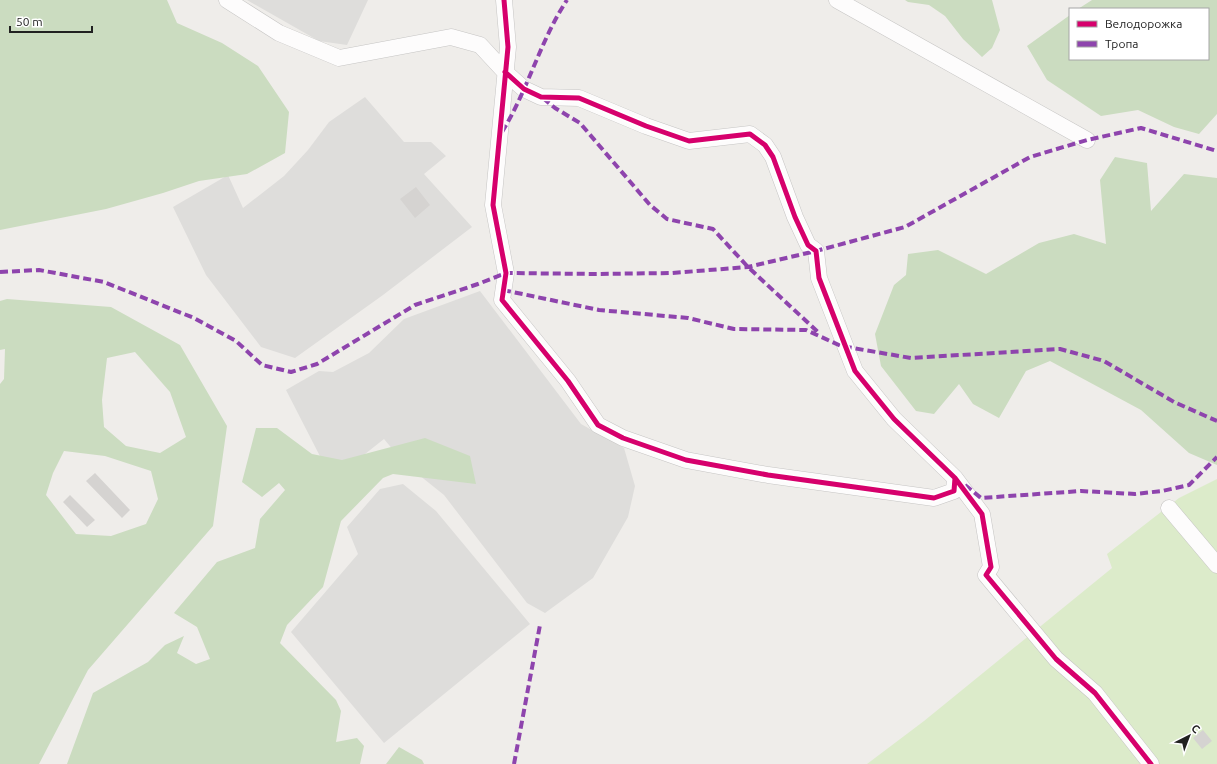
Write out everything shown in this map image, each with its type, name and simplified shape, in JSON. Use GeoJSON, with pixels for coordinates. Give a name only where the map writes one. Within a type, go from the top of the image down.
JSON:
{"type":"FeatureCollection","features":[{"type":"Feature","properties":{"kind":"street"},"geometry":{"type":"LineString","coordinates":[[227,0],[279,33],[338,58],[451,37],[480,45],[505,72],[524,89],[541,97],[578,98],[646,126],[689,141],[750,134],[765,144],[774,157],[795,217],[808,245],[816,251],[819,278],[855,371],[894,419],[955,478],[982,514],[990,567],[986,575],[1056,659],[1094,693],[1151,764]]}},
{"type":"Feature","properties":{"kind":"street"},"geometry":{"type":"LineString","coordinates":[[504,0],[508,47],[493,205],[506,273],[502,300],[568,381],[598,426],[623,438],[686,460],[768,475],[934,498],[954,492],[955,478]]}},
{"type":"Feature","properties":{"kind":"street"},"geometry":{"type":"LineString","coordinates":[[837,0],[1087,140]]}},
{"type":"Feature","properties":{"kind":"street"},"geometry":{"type":"LineString","coordinates":[[1169,508],[1217,565]]}},
{"type":"Feature","properties":{"kind":"shaded area"},"geometry":{"type":"Polygon","coordinates":[[[247,0],[368,0],[347,45],[319,41],[247,0]]]}},
{"type":"Feature","properties":{"kind":"shaded area"},"geometry":{"type":"Polygon","coordinates":[[[365,97],[404,142],[431,142],[446,156],[424,174],[472,227],[383,295],[295,358],[261,347],[206,275],[173,207],[228,175],[243,208],[284,176],[308,150],[329,122],[365,97]]]}},
{"type":"Feature","properties":{"kind":"shaded area"},"geometry":{"type":"Polygon","coordinates":[[[480,291],[581,424],[624,448],[635,486],[628,517],[593,578],[545,613],[527,603],[444,495],[404,463],[384,439],[346,469],[325,466],[286,390],[319,371],[333,372],[369,353],[404,319],[480,291]]]}},
{"type":"Feature","properties":{"kind":"shaded area"},"geometry":{"type":"Polygon","coordinates":[[[403,484],[436,511],[530,624],[384,743],[291,632],[358,554],[347,527],[380,489],[403,484]]]}},
{"type":"Feature","properties":{"kind":"green space"},"geometry":{"type":"Polygon","coordinates":[[[0,0],[167,0],[177,23],[222,43],[258,66],[289,112],[285,153],[247,174],[199,181],[106,209],[0,230],[0,0]]]}},
{"type":"Feature","properties":{"kind":"green space"},"geometry":{"type":"Polygon","coordinates":[[[905,0],[992,0],[1000,30],[992,48],[982,57],[963,39],[945,16],[929,5],[908,2],[905,0]]]}},
{"type":"Feature","properties":{"kind":"green space"},"geometry":{"type":"Polygon","coordinates":[[[1092,0],[1217,0],[1217,114],[1199,134],[1174,127],[1138,110],[1101,116],[1047,80],[1027,46],[1069,16],[1069,60],[1209,60],[1209,8],[1080,8],[1092,0]]]}},
{"type":"Feature","properties":{"kind":"green space"},"geometry":{"type":"Polygon","coordinates":[[[1115,157],[1147,163],[1151,211],[1184,174],[1217,178],[1217,465],[1189,453],[1141,410],[1050,361],[1026,371],[999,418],[973,404],[959,384],[934,414],[916,411],[881,366],[875,334],[894,285],[906,275],[908,254],[938,250],[986,274],[1039,243],[1074,234],[1106,244],[1100,180],[1115,157]]]}},
{"type":"Feature","properties":{"kind":"green space"},"geometry":{"type":"Polygon","coordinates":[[[7,299],[111,307],[180,345],[227,426],[213,526],[88,670],[39,764],[0,764],[0,384],[4,379],[5,349],[0,350],[0,301],[7,299]],[[135,352],[107,358],[102,400],[104,427],[126,446],[160,453],[186,437],[170,392],[135,352]],[[64,451],[53,473],[46,495],[76,534],[111,536],[146,524],[158,499],[151,471],[105,456],[64,451]]]}},
{"type":"Feature","properties":{"kind":"green space"},"geometry":{"type":"Polygon","coordinates":[[[256,428],[277,428],[312,454],[342,460],[425,438],[470,456],[476,484],[393,474],[383,478],[341,521],[323,587],[287,625],[280,643],[336,700],[341,711],[336,742],[357,738],[364,746],[360,764],[67,764],[93,693],[148,662],[165,645],[184,636],[177,653],[196,664],[210,659],[197,627],[174,613],[217,562],[255,548],[260,519],[285,490],[279,483],[262,497],[242,482],[256,428]]]}},
{"type":"Feature","properties":{"kind":"green space"},"geometry":{"type":"Polygon","coordinates":[[[1217,479],[1217,764],[867,764],[924,721],[1112,568],[1107,554],[1179,498],[1217,479]]]}},
{"type":"Feature","properties":{"kind":"green space"},"geometry":{"type":"Polygon","coordinates":[[[399,747],[422,760],[424,764],[386,764],[399,747]]]}},
{"type":"Feature","properties":{"kind":"building"},"geometry":{"type":"Polygon","coordinates":[[[416,187],[430,205],[415,218],[400,199],[416,187]]]}},
{"type":"Feature","properties":{"kind":"building"},"geometry":{"type":"Polygon","coordinates":[[[95,473],[130,510],[122,518],[86,481],[95,473]]]}},
{"type":"Feature","properties":{"kind":"building"},"geometry":{"type":"Polygon","coordinates":[[[70,495],[95,520],[87,527],[63,502],[70,495]]]}},
{"type":"Feature","properties":{"kind":"building"},"geometry":{"type":"Polygon","coordinates":[[[1203,730],[1212,741],[1202,749],[1193,738],[1203,730]]]}},
{"type":"Feature","properties":{"kind":"marked path"},"geometry":{"type":"LineString","coordinates":[[502,132],[519,99],[549,32],[567,0]]}},
{"type":"Feature","properties":{"kind":"marked path"},"geometry":{"type":"LineString","coordinates":[[543,98],[555,108],[580,123],[650,205],[667,219],[713,229],[748,267],[819,333]]}},
{"type":"Feature","properties":{"kind":"marked path"},"geometry":{"type":"LineString","coordinates":[[0,272],[39,270],[104,282],[194,318],[236,341],[262,365],[291,372],[317,364],[415,305],[506,273],[672,273],[748,267],[816,251],[905,227],[1030,157],[1087,140],[1141,128],[1217,151]]}},
{"type":"Feature","properties":{"kind":"marked path"},"geometry":{"type":"LineString","coordinates":[[503,290],[599,310],[688,318],[734,329],[806,330],[841,346],[911,358],[1060,349],[1104,361],[1174,402],[1217,421]]}},
{"type":"Feature","properties":{"kind":"marked path"},"geometry":{"type":"LineString","coordinates":[[965,485],[981,498],[1081,491],[1135,494],[1162,491],[1189,485],[1217,457]]}},
{"type":"Feature","properties":{"kind":"marked path"},"geometry":{"type":"LineString","coordinates":[[514,764],[540,625]]}},
{"type":"Feature","properties":{"kind":"cycle path"},"geometry":{"type":"LineString","coordinates":[[504,0],[508,47],[493,205],[506,273],[502,300],[568,381],[598,425],[623,438],[686,460],[768,475],[934,498],[954,491],[955,478]]}},
{"type":"Feature","properties":{"kind":"cycle path"},"geometry":{"type":"LineString","coordinates":[[505,72],[524,89],[541,97],[579,98],[646,126],[689,141],[750,134],[765,145],[773,157],[795,217],[808,245],[816,251],[819,278],[855,371],[894,419],[955,478],[982,514],[991,567],[986,575],[1056,659],[1095,693],[1151,764]]}}]}
